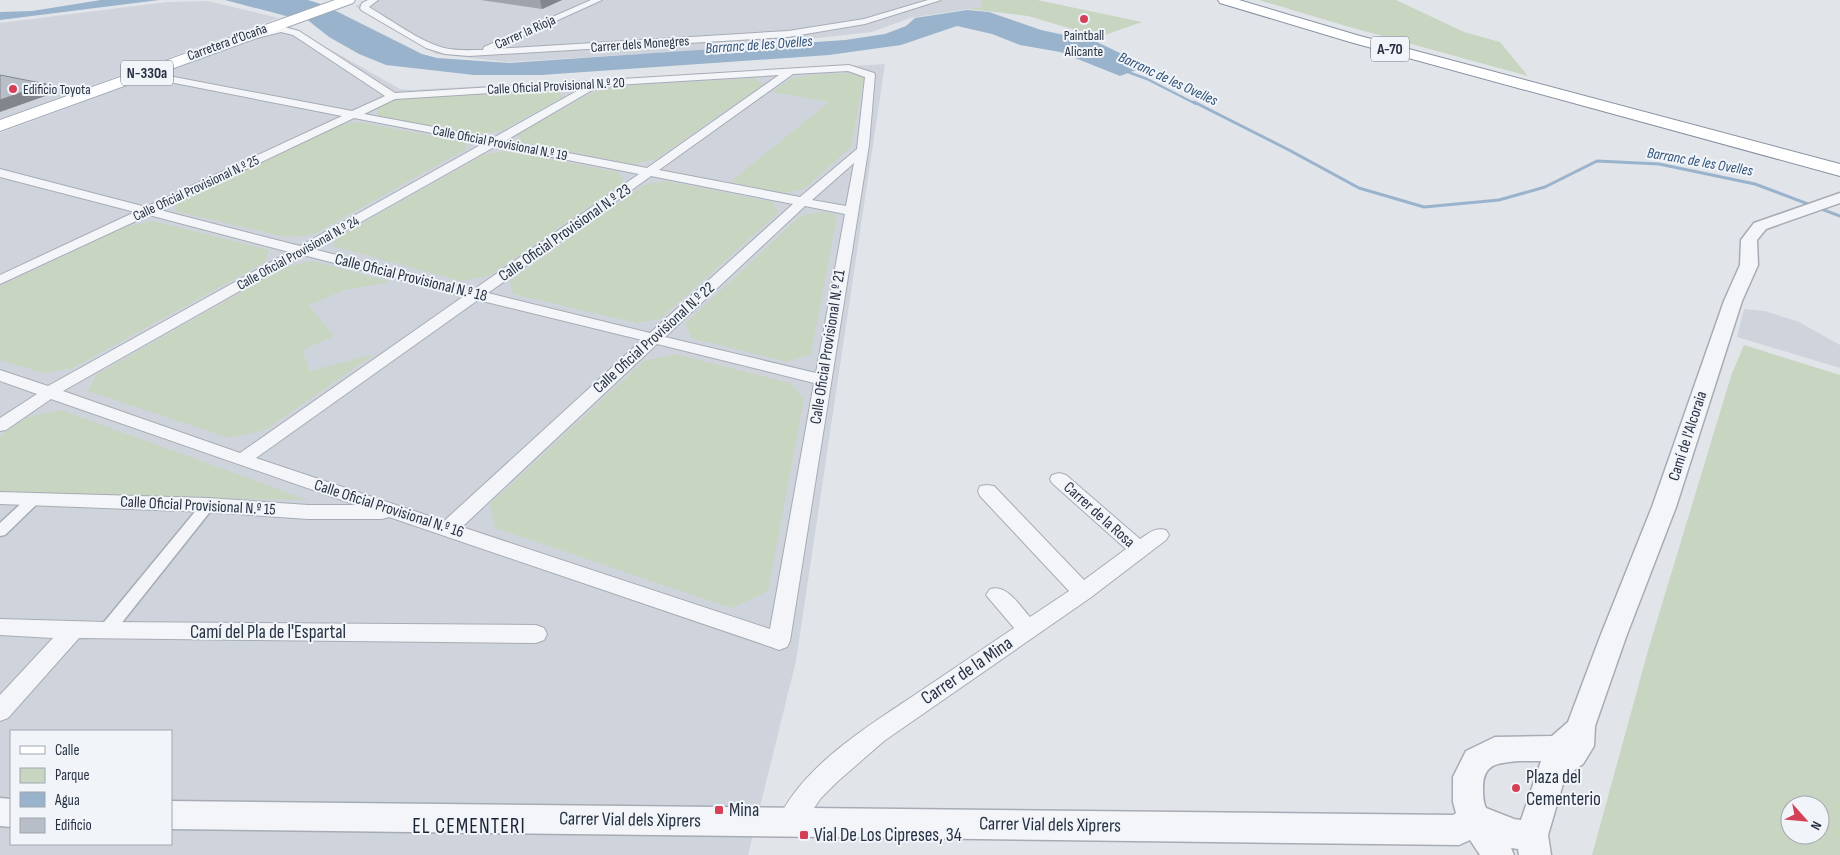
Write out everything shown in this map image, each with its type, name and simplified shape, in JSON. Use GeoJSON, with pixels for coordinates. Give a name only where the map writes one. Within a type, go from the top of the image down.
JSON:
{"type":"FeatureCollection","features":[{"type":"Feature","properties":{"kind":"main road","name":"A-70"},"geometry":{"type":"LineString","coordinates":[[1225,0],[1315,28],[1839,167]]}},
{"type":"Feature","properties":{"kind":"main road","name":"A-70"},"geometry":{"type":"LineString","coordinates":[[1239,0],[1557,92]]}},
{"type":"Feature","properties":{"kind":"main road","name":"Carretera d'Ocaña"},"geometry":{"type":"LineString","coordinates":[[0,126],[289,22],[341,1]]}},
{"type":"Feature","properties":{"kind":"street","name":"Carretera d'Ocaña"},"geometry":{"type":"LineString","coordinates":[[341,1],[355,0]]}},
{"type":"Feature","properties":{"kind":"street","name":"Carrer dels Monegres"},"geometry":{"type":"LineString","coordinates":[[374,0],[365,5],[364,8],[418,41],[446,51],[480,53],[604,47],[788,34],[865,21],[935,1]]}},
{"type":"Feature","properties":{"kind":"street","name":"Carrer la Rioja"},"geometry":{"type":"LineString","coordinates":[[480,53],[598,0]]}},
{"type":"Feature","properties":{"kind":"street"},"geometry":{"type":"LineString","coordinates":[[917,0],[935,1]]}},
{"type":"Feature","properties":{"kind":"street","name":"Carretera d'Ocaña"},"geometry":{"type":"LineString","coordinates":[[0,126],[148,76],[289,22]]}},
{"type":"Feature","properties":{"kind":"street"},"geometry":{"type":"LineString","coordinates":[[289,22],[296,33],[393,96]]}},
{"type":"Feature","properties":{"kind":"street","name":"Calle Oficial Provisional N.º 20"},"geometry":{"type":"LineString","coordinates":[[393,96],[849,68]]}},
{"type":"Feature","properties":{"kind":"street","name":"Calle Oficial Provisional N.º 21"},"geometry":{"type":"LineString","coordinates":[[779,641],[862,150],[870,75],[849,68]]}},
{"type":"Feature","properties":{"kind":"street","name":"Calle Oficial Provisional N.º 23"},"geometry":{"type":"LineString","coordinates":[[242,460],[789,73]]}},
{"type":"Feature","properties":{"kind":"street","name":"Calle Oficial Provisional N.º 19"},"geometry":{"type":"LineString","coordinates":[[148,76],[851,212]]}},
{"type":"Feature","properties":{"kind":"street","name":"Calle Oficial Provisional N.º 24"},"geometry":{"type":"LineString","coordinates":[[0,426],[50,392],[599,84]]}},
{"type":"Feature","properties":{"kind":"street","name":"Calle Oficial Provisional N.º 25"},"geometry":{"type":"LineString","coordinates":[[0,280],[393,96]]}},
{"type":"Feature","properties":{"kind":"street","name":"Calle Oficial Provisional N.º 22"},"geometry":{"type":"LineString","coordinates":[[447,529],[802,202],[862,150]]}},
{"type":"Feature","properties":{"kind":"street","name":"Calle Oficial Provisional N.º 18"},"geometry":{"type":"LineString","coordinates":[[0,173],[476,295],[823,380]]}},
{"type":"Feature","properties":{"kind":"street","name":"Camí de l'Alcoraia"},"geometry":{"type":"LineString","coordinates":[[1552,769],[1573,756],[1579,746],[1581,726],[1612,637],[1664,507],[1733,301],[1749,265],[1749,240],[1760,226],[1836,200]]}},
{"type":"Feature","properties":{"kind":"street","name":"Calle Oficial Provisional N.º 16"},"geometry":{"type":"LineString","coordinates":[[0,375],[242,460],[779,641]]}},
{"type":"Feature","properties":{"kind":"street","name":"Carrer de la Rosa"},"geometry":{"type":"LineString","coordinates":[[1059,479],[1139,550]]}},
{"type":"Feature","properties":{"kind":"street"},"geometry":{"type":"LineString","coordinates":[[987,491],[1083,592]]}},
{"type":"Feature","properties":{"kind":"street","name":"Calle Oficial Provisional N.º 15"},"geometry":{"type":"LineString","coordinates":[[0,498],[208,505],[308,512],[396,512]]}},
{"type":"Feature","properties":{"kind":"street"},"geometry":{"type":"LineString","coordinates":[[0,532],[33,500]]}},
{"type":"Feature","properties":{"kind":"street"},"geometry":{"type":"LineString","coordinates":[[106,631],[208,505]]}},
{"type":"Feature","properties":{"kind":"street","name":"Carrer de la Mina"},"geometry":{"type":"LineString","coordinates":[[790,822],[812,790],[849,756],[916,705],[1083,592],[1159,535]]}},
{"type":"Feature","properties":{"kind":"street"},"geometry":{"type":"LineString","coordinates":[[997,596],[1028,629]]}},
{"type":"Feature","properties":{"kind":"street","name":"Camí del Pla de l'Espartal"},"geometry":{"type":"LineString","coordinates":[[0,627],[106,631],[536,634]]}},
{"type":"Feature","properties":{"kind":"street"},"geometry":{"type":"LineString","coordinates":[[0,711],[73,630]]}},
{"type":"Feature","properties":{"kind":"street"},"geometry":{"type":"LineString","coordinates":[[1498,855],[1474,818],[1468,802],[1468,777],[1477,760],[1495,750],[1519,748],[1556,750],[1570,740],[1581,726]]}},
{"type":"Feature","properties":{"kind":"street"},"geometry":{"type":"LineString","coordinates":[[1474,818],[1514,834],[1534,845],[1552,769],[1543,760],[1519,748]]}},
{"type":"Feature","properties":{"kind":"street","name":"Carrer Vial dels Xiprers"},"geometry":{"type":"LineString","coordinates":[[172,814],[1459,830],[1474,818]]}},
{"type":"Feature","properties":{"kind":"shaded area"},"geometry":{"type":"Polygon","coordinates":[[[370,0],[980,0],[982,7],[910,18],[872,32],[707,50],[506,62],[436,54],[355,6],[370,0]]]}},
{"type":"Feature","properties":{"kind":"shaded area"},"geometry":{"type":"Polygon","coordinates":[[[208,1],[279,18],[0,119],[0,23],[167,2],[208,1]]]}},
{"type":"Feature","properties":{"kind":"shaded area"},"geometry":{"type":"Polygon","coordinates":[[[289,26],[400,89],[411,90],[885,64],[796,661],[748,855],[0,855],[0,133],[289,26]]]}},
{"type":"Feature","properties":{"kind":"shaded area"},"geometry":{"type":"Polygon","coordinates":[[[1744,309],[1765,311],[1799,322],[1840,345],[1840,368],[1737,337],[1744,309]]]}},
{"type":"Feature","properties":{"kind":"green space","name":"Paintball Alicante"},"geometry":{"type":"Polygon","coordinates":[[[980,0],[1037,0],[1142,22],[1099,37],[1028,16],[968,9],[982,7],[980,0]]]}},
{"type":"Feature","properties":{"kind":"green space"},"geometry":{"type":"Polygon","coordinates":[[[1259,0],[1396,0],[1464,32],[1500,42],[1528,76],[1346,26],[1259,0]]]}},
{"type":"Feature","properties":{"kind":"green space"},"geometry":{"type":"Polygon","coordinates":[[[851,73],[864,77],[851,147],[804,189],[785,193],[730,182],[829,102],[772,92],[791,79],[807,75],[851,73]]]}},
{"type":"Feature","properties":{"kind":"green space"},"geometry":{"type":"Polygon","coordinates":[[[753,78],[764,84],[654,160],[633,164],[520,142],[518,134],[593,92],[610,87],[753,78]]]}},
{"type":"Feature","properties":{"kind":"green space"},"geometry":{"type":"Polygon","coordinates":[[[557,90],[563,97],[501,131],[480,134],[378,116],[377,108],[393,100],[557,90]]]}},
{"type":"Feature","properties":{"kind":"green space"},"geometry":{"type":"Polygon","coordinates":[[[359,122],[465,142],[466,149],[312,235],[286,237],[178,212],[175,208],[176,203],[341,125],[359,122]]]}},
{"type":"Feature","properties":{"kind":"green space"},"geometry":{"type":"Polygon","coordinates":[[[505,151],[618,172],[624,182],[489,276],[460,281],[333,246],[335,239],[483,155],[505,151]]]}},
{"type":"Feature","properties":{"kind":"green space"},"geometry":{"type":"Polygon","coordinates":[[[666,181],[772,202],[779,212],[660,319],[636,323],[513,294],[510,281],[644,185],[666,181]]]}},
{"type":"Feature","properties":{"kind":"green space"},"geometry":{"type":"Polygon","coordinates":[[[823,212],[837,215],[811,354],[787,362],[691,338],[685,324],[800,216],[823,212]]]}},
{"type":"Feature","properties":{"kind":"green space"},"geometry":{"type":"Polygon","coordinates":[[[153,221],[269,250],[265,262],[73,368],[43,373],[0,360],[0,286],[128,226],[153,221]]]}},
{"type":"Feature","properties":{"kind":"green space"},"geometry":{"type":"Polygon","coordinates":[[[313,261],[391,282],[345,290],[308,305],[334,336],[302,350],[310,371],[375,354],[265,430],[229,438],[88,391],[96,375],[285,267],[313,261]]]}},
{"type":"Feature","properties":{"kind":"green space"},"geometry":{"type":"Polygon","coordinates":[[[1744,345],[1840,375],[1840,855],[1592,855],[1649,647],[1731,376],[1744,345]]]}},
{"type":"Feature","properties":{"kind":"green space"},"geometry":{"type":"Polygon","coordinates":[[[675,354],[790,383],[804,398],[768,591],[732,608],[495,528],[490,504],[644,361],[675,354]]]}},
{"type":"Feature","properties":{"kind":"green space"},"geometry":{"type":"Polygon","coordinates":[[[61,410],[308,500],[0,494],[0,436],[28,417],[61,410]]]}},
{"type":"Feature","properties":{"kind":"water"},"geometry":{"type":"Polygon","coordinates":[[[101,0],[159,0],[0,20],[0,12],[32,11],[101,0]]]}},
{"type":"Feature","properties":{"kind":"water"},"geometry":{"type":"Polygon","coordinates":[[[225,0],[308,0],[324,5],[422,54],[437,58],[509,63],[845,40],[885,34],[906,26],[915,18],[967,10],[989,12],[1041,30],[1097,42],[1147,66],[1120,76],[1060,52],[1020,45],[992,34],[957,26],[901,45],[829,55],[541,75],[474,75],[386,65],[359,54],[329,37],[305,18],[286,16],[225,0]]]}},
{"type":"Feature","properties":{"kind":"building"},"geometry":{"type":"Polygon","coordinates":[[[0,75],[46,84],[0,100],[0,75]]]}},
{"type":"Feature","properties":{"kind":"waterway","name":"Barranc de les Ovelles"},"geometry":{"type":"LineString","coordinates":[[1125,71],[1147,79],[1196,104]]}},
{"type":"Feature","properties":{"kind":"waterway","name":"Barranc de les Ovelles"},"geometry":{"type":"LineString","coordinates":[[1194,102],[1359,188],[1424,207],[1499,200],[1545,187],[1597,161],[1659,164],[1755,184],[1840,216]]}},
{"type":"Feature","properties":{"kind":"place","name":"Paintball Alicante"},"geometry":{"type":"Point","coordinates":[1084,19]}},
{"type":"Feature","properties":{"kind":"place","name":"Edificio Toyota"},"geometry":{"type":"Point","coordinates":[13,89]}},
{"type":"Feature","properties":{"kind":"place","name":"Plaza del Cementerio"},"geometry":{"type":"Point","coordinates":[1516,788]}},
{"type":"Feature","properties":{"kind":"place","name":"Mina"},"geometry":{"type":"Point","coordinates":[719,810]}},
{"type":"Feature","properties":{"kind":"place","name":"Vial De Los Cipreses, 34"},"geometry":{"type":"Point","coordinates":[804,835]}},
{"type":"Feature","properties":{"kind":"district","name":"EL CEMENTERI"},"geometry":{"type":"Point","coordinates":[469,826]}}]}
